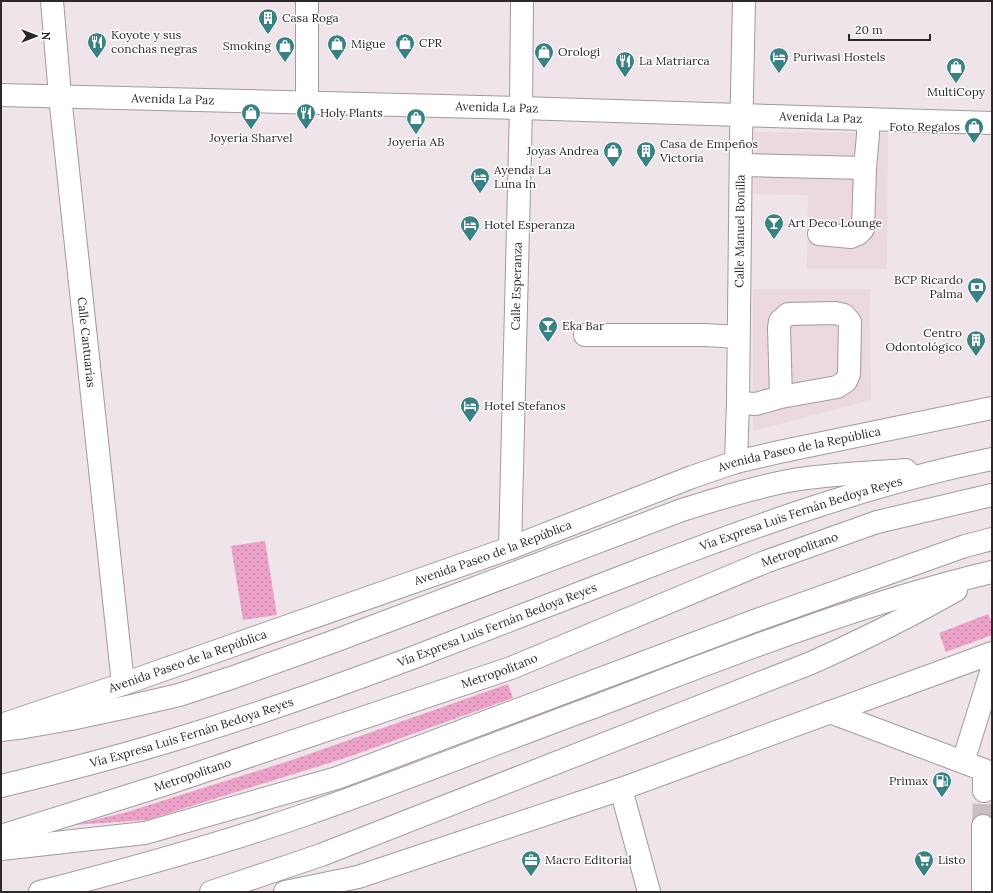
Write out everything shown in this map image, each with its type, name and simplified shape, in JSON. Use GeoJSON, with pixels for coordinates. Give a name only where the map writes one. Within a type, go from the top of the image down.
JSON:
{"type":"FeatureCollection","features":[{"type":"Feature","properties":{"kind":"main road","name":"Calle Cantuarias"},"geometry":{"type":"LineString","coordinates":[[52,1],[60,96],[124,684]]}},
{"type":"Feature","properties":{"kind":"main road"},"geometry":{"type":"LineString","coordinates":[[307,1],[307,102]]}},
{"type":"Feature","properties":{"kind":"main road","name":"Calle Esperanza"},"geometry":{"type":"LineString","coordinates":[[510,548],[522,108],[522,1]]}},
{"type":"Feature","properties":{"kind":"main road","name":"Calle Manuel Bonilla"},"geometry":{"type":"LineString","coordinates":[[736,462],[744,1]]}},
{"type":"Feature","properties":{"kind":"main road","name":"Avenida La Paz"},"geometry":{"type":"LineString","coordinates":[[1,95],[522,108],[992,123]]}},
{"type":"Feature","properties":{"kind":"main road"},"geometry":{"type":"LineString","coordinates":[[819,234],[851,237],[858,234],[863,229],[868,119]]}},
{"type":"Feature","properties":{"kind":"main road"},"geometry":{"type":"LineString","coordinates":[[741,165],[865,168]]}},
{"type":"Feature","properties":{"kind":"main road"},"geometry":{"type":"LineString","coordinates":[[738,403],[756,404],[781,397],[837,387],[846,381],[849,374],[850,322],[844,315],[835,313],[788,314],[780,321],[781,397]]}},
{"type":"Feature","properties":{"kind":"main road"},"geometry":{"type":"LineString","coordinates":[[584,335],[705,335],[738,337]]}},
{"type":"Feature","properties":{"kind":"main road","name":"Avenida Paseo de la República"},"geometry":{"type":"LineString","coordinates":[[1,725],[124,684],[510,548],[692,477],[736,462],[992,408]]}},
{"type":"Feature","properties":{"kind":"main road","name":"Vía Expresa Luis Fernán Bedoya Reyes"},"geometry":{"type":"LineString","coordinates":[[1,786],[165,743],[249,716],[411,658],[714,541],[870,490],[957,467],[992,460]]}},
{"type":"Feature","properties":{"kind":"main road"},"geometry":{"type":"LineString","coordinates":[[1,730],[71,719],[127,707],[179,695],[223,681],[332,642],[682,510],[737,493],[788,481],[826,476],[957,467]]}},
{"type":"Feature","properties":{"kind":"main road","name":"Metropolitano"},"geometry":{"type":"LineString","coordinates":[[1,836],[166,784],[511,668],[765,562],[877,522],[992,495]]}},
{"type":"Feature","properties":{"kind":"main road"},"geometry":{"type":"LineString","coordinates":[[1,848],[145,832],[337,778],[754,621],[965,546],[992,538]]}},
{"type":"Feature","properties":{"kind":"main road"},"geometry":{"type":"LineString","coordinates":[[40,892],[123,871],[205,847],[306,814],[398,781],[765,642],[863,608],[988,573]]}},
{"type":"Feature","properties":{"kind":"main road"},"geometry":{"type":"LineString","coordinates":[[211,892],[321,855],[811,663],[897,622],[988,573]]}},
{"type":"Feature","properties":{"kind":"main road"},"geometry":{"type":"LineString","coordinates":[[285,892],[358,877],[620,789],[992,653]]}},
{"type":"Feature","properties":{"kind":"main road"},"geometry":{"type":"LineString","coordinates":[[963,762],[992,669]]}},
{"type":"Feature","properties":{"kind":"main road"},"geometry":{"type":"LineString","coordinates":[[830,712],[963,762],[988,768],[984,791]]}},
{"type":"Feature","properties":{"kind":"main road"},"geometry":{"type":"LineString","coordinates":[[620,789],[649,892]]}},
{"type":"Feature","properties":{"kind":"main road"},"geometry":{"type":"LineString","coordinates":[[982,892],[983,826]]}},
{"type":"Feature","properties":{"kind":"shaded area"},"geometry":{"type":"Polygon","coordinates":[[[754,132],[888,133],[887,269],[807,269],[808,195],[754,194],[754,132]]]}},
{"type":"Feature","properties":{"kind":"shaded area"},"geometry":{"type":"Polygon","coordinates":[[[753,289],[870,289],[871,400],[753,431],[753,289]]]}},
{"type":"Feature","properties":{"kind":"shaded area"},"geometry":{"type":"Polygon","coordinates":[[[265,541],[277,615],[243,620],[231,546],[265,541]]]}},
{"type":"Feature","properties":{"kind":"shaded area"},"geometry":{"type":"Polygon","coordinates":[[[988,614],[992,623],[992,635],[946,652],[939,633],[988,614]]]}},
{"type":"Feature","properties":{"kind":"shaded area"},"geometry":{"type":"Polygon","coordinates":[[[508,684],[513,698],[351,756],[147,820],[74,825],[127,812],[295,759],[508,684]]]}},
{"type":"Feature","properties":{"kind":"tunnel"},"geometry":{"type":"LineString","coordinates":[[983,826],[984,791]]}},
{"type":"Feature","properties":{"kind":"place","name":"Casa Roga"},"geometry":{"type":"Point","coordinates":[268,35]}},
{"type":"Feature","properties":{"kind":"place","name":"Koyote y sus conchas negras"},"geometry":{"type":"Point","coordinates":[97,59]}},
{"type":"Feature","properties":{"kind":"place","name":"CPR"},"geometry":{"type":"Point","coordinates":[405,60]}},
{"type":"Feature","properties":{"kind":"place","name":"Migue"},"geometry":{"type":"Point","coordinates":[337,61]}},
{"type":"Feature","properties":{"kind":"place","name":"Smoking"},"geometry":{"type":"Point","coordinates":[285,63]}},
{"type":"Feature","properties":{"kind":"place","name":"Orologi"},"geometry":{"type":"Point","coordinates":[544,69]}},
{"type":"Feature","properties":{"kind":"place","name":"Puriwasi Hostels"},"geometry":{"type":"Point","coordinates":[779,74]}},
{"type":"Feature","properties":{"kind":"place","name":"La Matriarca"},"geometry":{"type":"Point","coordinates":[625,78]}},
{"type":"Feature","properties":{"kind":"place","name":"MultiCopy"},"geometry":{"type":"Point","coordinates":[956,84]}},
{"type":"Feature","properties":{"kind":"place","name":"Joyería Sharvel"},"geometry":{"type":"Point","coordinates":[251,130]}},
{"type":"Feature","properties":{"kind":"place","name":"Holy Plants"},"geometry":{"type":"Point","coordinates":[306,130]}},
{"type":"Feature","properties":{"kind":"place","name":"Joyería AB"},"geometry":{"type":"Point","coordinates":[416,135]}},
{"type":"Feature","properties":{"kind":"place","name":"Foto Regalos"},"geometry":{"type":"Point","coordinates":[974,144]}},
{"type":"Feature","properties":{"kind":"place","name":"Joyas Andrea"},"geometry":{"type":"Point","coordinates":[613,168]}},
{"type":"Feature","properties":{"kind":"place","name":"Casa de Empeños Victoria"},"geometry":{"type":"Point","coordinates":[646,168]}},
{"type":"Feature","properties":{"kind":"place","name":"Ayenda La Luna In"},"geometry":{"type":"Point","coordinates":[480,194]}},
{"type":"Feature","properties":{"kind":"place","name":"Art Deco Lounge"},"geometry":{"type":"Point","coordinates":[774,240]}},
{"type":"Feature","properties":{"kind":"place","name":"Hotel Esperanza"},"geometry":{"type":"Point","coordinates":[470,242]}},
{"type":"Feature","properties":{"kind":"place","name":"BCP Ricardo Palma"},"geometry":{"type":"Point","coordinates":[977,304]}},
{"type":"Feature","properties":{"kind":"place","name":"Eka Bar"},"geometry":{"type":"Point","coordinates":[548,343]}},
{"type":"Feature","properties":{"kind":"place","name":"Centro Odontológico"},"geometry":{"type":"Point","coordinates":[976,357]}},
{"type":"Feature","properties":{"kind":"place","name":"Hotel Stefanos"},"geometry":{"type":"Point","coordinates":[470,423]}},
{"type":"Feature","properties":{"kind":"place","name":"Primax"},"geometry":{"type":"Point","coordinates":[942,798]}},
{"type":"Feature","properties":{"kind":"place","name":"Macro Editorial"},"geometry":{"type":"Point","coordinates":[531,877]}},
{"type":"Feature","properties":{"kind":"place","name":"Listo"},"geometry":{"type":"Point","coordinates":[924,877]}}]}
